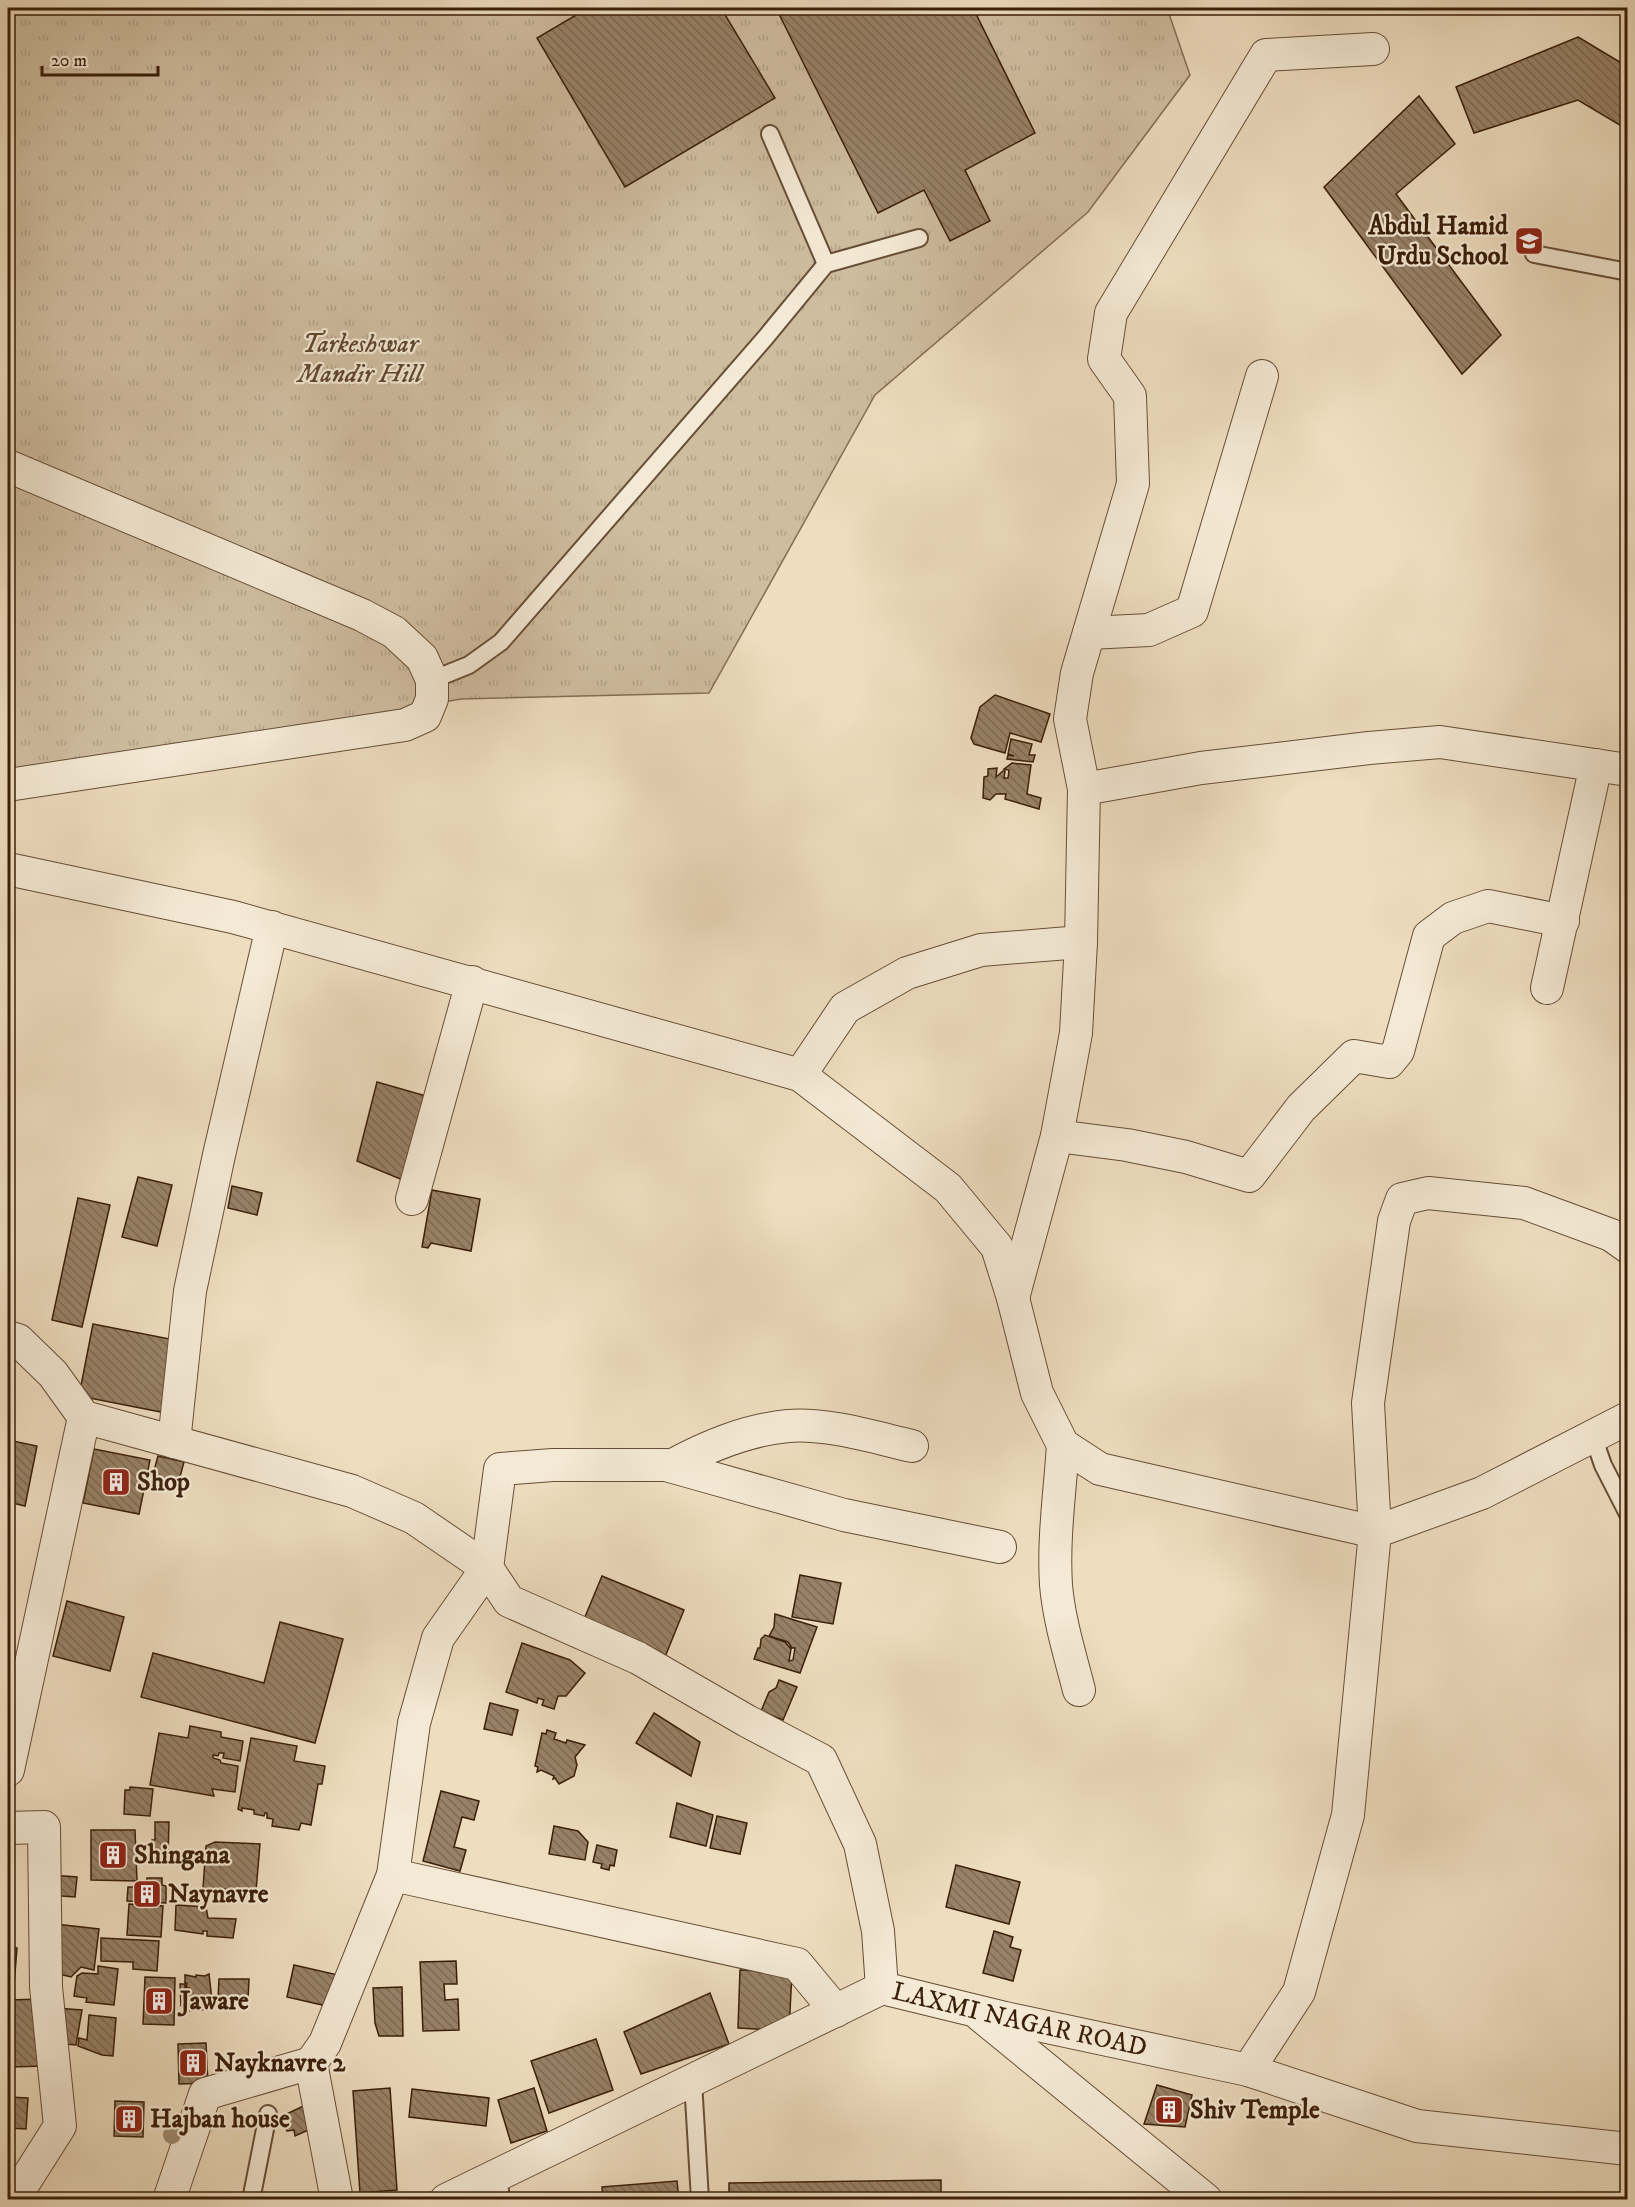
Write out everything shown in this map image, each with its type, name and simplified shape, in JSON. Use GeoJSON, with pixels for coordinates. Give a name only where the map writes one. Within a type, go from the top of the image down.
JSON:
{"type":"FeatureCollection","features":[{"type":"Feature","properties":{"kind":"street"},"geometry":{"type":"LineString","coordinates":[[1013,1298],[1057,1136],[1076,1034],[1081,942],[1084,789],[1070,719],[1077,673],[1133,484],[1130,396],[1104,359],[1111,313],[1266,56],[1373,49]]}},
{"type":"Feature","properties":{"kind":"street"},"geometry":{"type":"LineString","coordinates":[[1089,633],[1149,630],[1192,611],[1262,376]]}},
{"type":"Feature","properties":{"kind":"street"},"geometry":{"type":"LineString","coordinates":[[8,466],[362,615],[394,632],[422,658],[432,680],[432,699],[424,716],[405,725],[8,785]]}},
{"type":"Feature","properties":{"kind":"street"},"geometry":{"type":"LineString","coordinates":[[1084,789],[1202,768],[1440,742],[1628,770]]}},
{"type":"Feature","properties":{"kind":"street"},"geometry":{"type":"LineString","coordinates":[[1547,988],[1596,765]]}},
{"type":"Feature","properties":{"kind":"street"},"geometry":{"type":"LineString","coordinates":[[8,869],[233,916],[800,1075],[865,1122],[948,1188],[997,1247],[1013,1298],[1036,1393],[1063,1445],[1100,1469],[1376,1532],[1482,1493],[1628,1418]]}},
{"type":"Feature","properties":{"kind":"street"},"geometry":{"type":"LineString","coordinates":[[1057,1136],[1127,1145],[1176,1155],[1249,1176],[1301,1108],[1354,1056],[1389,1062],[1398,1051],[1429,936],[1453,918],[1488,906],[1563,921]]}},
{"type":"Feature","properties":{"kind":"street"},"geometry":{"type":"LineString","coordinates":[[174,1442],[190,1291],[272,927]]}},
{"type":"Feature","properties":{"kind":"street"},"geometry":{"type":"LineString","coordinates":[[800,1075],[845,1008],[907,973],[981,950],[1081,942]]}},
{"type":"Feature","properties":{"kind":"street"},"geometry":{"type":"LineString","coordinates":[[412,1199],[472,982]]}},
{"type":"Feature","properties":{"kind":"street"},"geometry":{"type":"LineString","coordinates":[[1248,2070],[1299,1992],[1348,1815],[1376,1532],[1368,1403],[1394,1221],[1402,1199],[1428,1193],[1524,1203],[1611,1235],[1628,1247]]}},
{"type":"Feature","properties":{"kind":"street"},"geometry":{"type":"LineString","coordinates":[[8,1337],[18,1340],[53,1374],[84,1417],[352,1491],[414,1518],[487,1568],[509,1600],[638,1658],[747,1721],[821,1760],[860,1844],[878,1931],[882,1988]]}},
{"type":"Feature","properties":{"kind":"street"},"geometry":{"type":"LineString","coordinates":[[8,1770],[84,1417]]}},
{"type":"Feature","properties":{"kind":"street"},"geometry":{"type":"LineString","coordinates":[[671,1466],[708,1446],[742,1434],[789,1426],[837,1430],[912,1446]]}},
{"type":"Feature","properties":{"kind":"street"},"geometry":{"type":"LineString","coordinates":[[1063,1445],[1056,1543],[1056,1586],[1063,1628],[1079,1690]]}},
{"type":"Feature","properties":{"kind":"street"},"geometry":{"type":"LineString","coordinates":[[169,2199],[205,2094],[311,2063],[325,2043],[393,1875],[414,1723],[438,1638],[487,1568],[500,1469],[553,1465],[671,1466],[844,1515],[1000,1547]]}},
{"type":"Feature","properties":{"kind":"street"},"geometry":{"type":"LineString","coordinates":[[8,1828],[44,1827],[46,1987],[60,2126],[13,2199]]}},
{"type":"Feature","properties":{"kind":"street"},"geometry":{"type":"LineString","coordinates":[[393,1875],[797,1964],[837,2011]]}},
{"type":"Feature","properties":{"kind":"street","name":"LAXMI NAGAR ROAD"},"geometry":{"type":"LineString","coordinates":[[446,2199],[500,2187],[693,2080],[882,1988],[975,2011],[1248,2070],[1417,2126],[1628,2149]]}},
{"type":"Feature","properties":{"kind":"street"},"geometry":{"type":"LineString","coordinates":[[975,2011],[1206,2199]]}},
{"type":"Feature","properties":{"kind":"street"},"geometry":{"type":"LineString","coordinates":[[311,2063],[337,2199]]}},
{"type":"Feature","properties":{"kind":"lane"},"geometry":{"type":"LineString","coordinates":[[770,134],[826,264]]}},
{"type":"Feature","properties":{"kind":"lane"},"geometry":{"type":"LineString","coordinates":[[432,680],[470,665],[501,642],[766,337],[826,264],[919,238]]}},
{"type":"Feature","properties":{"kind":"lane"},"geometry":{"type":"LineString","coordinates":[[1534,254],[1628,272]]}},
{"type":"Feature","properties":{"kind":"lane"},"geometry":{"type":"LineString","coordinates":[[1593,1436],[1603,1465],[1628,1514]]}},
{"type":"Feature","properties":{"kind":"lane"},"geometry":{"type":"LineString","coordinates":[[693,2080],[700,2199]]}},
{"type":"Feature","properties":{"kind":"lane"},"geometry":{"type":"LineString","coordinates":[[251,2199],[268,2114]]}},
{"type":"Feature","properties":{"kind":"green space","name":"Tarkeshwar Mandir Hill"},"geometry":{"type":"Polygon","coordinates":[[[8,8],[1167,8],[1190,75],[1088,212],[875,395],[709,693],[461,699],[8,778],[8,8]]]}},
{"type":"Feature","properties":{"kind":"building"},"geometry":{"type":"Polygon","coordinates":[[[588,8],[721,8],[775,98],[625,187],[537,38],[588,8]]]}},
{"type":"Feature","properties":{"kind":"building"},"geometry":{"type":"Polygon","coordinates":[[[776,8],[973,8],[1035,133],[965,170],[990,221],[950,241],[924,190],[878,213],[776,8]]]}},
{"type":"Feature","properties":{"kind":"building"},"geometry":{"type":"Polygon","coordinates":[[[1578,37],[1628,67],[1628,130],[1578,100],[1474,133],[1456,87],[1578,37]]]}},
{"type":"Feature","properties":{"kind":"building","name":"Abdul Hamid Urdu School"},"geometry":{"type":"Polygon","coordinates":[[[1419,96],[1455,144],[1396,194],[1501,335],[1462,374],[1324,187],[1419,96]]]}},
{"type":"Feature","properties":{"kind":"building"},"geometry":{"type":"Polygon","coordinates":[[[995,695],[1050,714],[1041,742],[1010,733],[1005,753],[974,744],[971,738],[980,707],[995,695]]]}},
{"type":"Feature","properties":{"kind":"building"},"geometry":{"type":"Polygon","coordinates":[[[1011,739],[1032,744],[1029,755],[1035,755],[1033,762],[1007,759],[1008,755],[1014,756],[1008,754],[1011,739]]]}},
{"type":"Feature","properties":{"kind":"building"},"geometry":{"type":"Polygon","coordinates":[[[1012,763],[1031,765],[1027,794],[1041,798],[1039,809],[1005,799],[1006,794],[996,794],[990,800],[983,798],[984,777],[988,776],[988,769],[997,768],[996,777],[1005,771],[1004,778],[1008,778],[1009,770],[1004,769],[1012,763]]]}},
{"type":"Feature","properties":{"kind":"building"},"geometry":{"type":"Polygon","coordinates":[[[377,1082],[433,1098],[410,1183],[357,1161],[377,1082]]]}},
{"type":"Feature","properties":{"kind":"building"},"geometry":{"type":"Polygon","coordinates":[[[138,1177],[172,1185],[157,1246],[122,1237],[138,1177]]]}},
{"type":"Feature","properties":{"kind":"building"},"geometry":{"type":"Polygon","coordinates":[[[232,1186],[262,1193],[257,1215],[228,1208],[232,1186]]]}},
{"type":"Feature","properties":{"kind":"building"},"geometry":{"type":"Polygon","coordinates":[[[432,1190],[480,1199],[471,1251],[431,1243],[428,1248],[422,1247],[432,1190]]]}},
{"type":"Feature","properties":{"kind":"building"},"geometry":{"type":"Polygon","coordinates":[[[78,1198],[110,1205],[82,1327],[52,1320],[78,1198]]]}},
{"type":"Feature","properties":{"kind":"building"},"geometry":{"type":"Polygon","coordinates":[[[93,1324],[180,1341],[166,1413],[79,1396],[93,1324]]]}},
{"type":"Feature","properties":{"kind":"building"},"geometry":{"type":"Polygon","coordinates":[[[8,1440],[37,1446],[25,1506],[8,1502],[8,1440]]]}},
{"type":"Feature","properties":{"kind":"building","name":"Shop"},"geometry":{"type":"Polygon","coordinates":[[[94,1449],[150,1460],[139,1514],[83,1503],[94,1449]]]}},
{"type":"Feature","properties":{"kind":"building","name":"Shop"},"geometry":{"type":"Polygon","coordinates":[[[158,1456],[184,1462],[178,1484],[152,1478],[158,1456]]]}},
{"type":"Feature","properties":{"kind":"building"},"geometry":{"type":"Polygon","coordinates":[[[800,1575],[841,1583],[833,1624],[792,1617],[800,1575]]]}},
{"type":"Feature","properties":{"kind":"building"},"geometry":{"type":"Polygon","coordinates":[[[602,1576],[684,1610],[665,1657],[582,1624],[602,1576]]]}},
{"type":"Feature","properties":{"kind":"building"},"geometry":{"type":"Polygon","coordinates":[[[67,1601],[124,1617],[110,1671],[53,1656],[67,1601]]]}},
{"type":"Feature","properties":{"kind":"building"},"geometry":{"type":"Polygon","coordinates":[[[775,1614],[817,1627],[800,1673],[754,1659],[760,1648],[761,1639],[765,1635],[785,1642],[791,1649],[789,1661],[793,1660],[795,1648],[792,1648],[788,1642],[769,1636],[774,1627],[775,1614]]]}},
{"type":"Feature","properties":{"kind":"building"},"geometry":{"type":"Polygon","coordinates":[[[280,1622],[343,1639],[315,1743],[141,1697],[153,1653],[264,1683],[280,1622]]]}},
{"type":"Feature","properties":{"kind":"building"},"geometry":{"type":"Polygon","coordinates":[[[522,1643],[570,1660],[585,1673],[566,1696],[558,1696],[554,1709],[542,1705],[544,1700],[538,1698],[537,1703],[506,1692],[522,1643]]]}},
{"type":"Feature","properties":{"kind":"building"},"geometry":{"type":"Polygon","coordinates":[[[779,1680],[797,1687],[783,1720],[761,1711],[769,1692],[776,1688],[779,1680]]]}},
{"type":"Feature","properties":{"kind":"building"},"geometry":{"type":"Polygon","coordinates":[[[490,1703],[518,1710],[512,1735],[484,1729],[490,1703]]]}},
{"type":"Feature","properties":{"kind":"building"},"geometry":{"type":"Polygon","coordinates":[[[654,1713],[700,1742],[691,1776],[636,1743],[654,1713]]]}},
{"type":"Feature","properties":{"kind":"building"},"geometry":{"type":"Polygon","coordinates":[[[190,1726],[221,1732],[221,1737],[243,1741],[240,1761],[223,1758],[224,1753],[219,1753],[218,1756],[213,1755],[213,1758],[220,1760],[221,1763],[238,1766],[235,1792],[212,1789],[214,1796],[150,1785],[159,1733],[188,1738],[190,1726]]]}},
{"type":"Feature","properties":{"kind":"building"},"geometry":{"type":"Polygon","coordinates":[[[547,1730],[556,1733],[554,1739],[585,1745],[575,1757],[577,1765],[574,1776],[559,1784],[555,1778],[553,1779],[554,1776],[541,1770],[537,1772],[538,1767],[535,1766],[542,1733],[546,1734],[547,1730]]]}},
{"type":"Feature","properties":{"kind":"building"},"geometry":{"type":"Polygon","coordinates":[[[251,1738],[297,1746],[294,1761],[325,1766],[322,1784],[318,1784],[311,1825],[301,1823],[299,1830],[272,1826],[273,1819],[267,1818],[267,1813],[264,1816],[254,1814],[254,1810],[238,1809],[251,1738]]]}},
{"type":"Feature","properties":{"kind":"building"},"geometry":{"type":"Polygon","coordinates":[[[130,1787],[153,1789],[150,1816],[124,1814],[125,1790],[130,1790],[130,1787]]]}},
{"type":"Feature","properties":{"kind":"building"},"geometry":{"type":"Polygon","coordinates":[[[441,1791],[479,1801],[474,1820],[462,1817],[454,1847],[466,1850],[460,1871],[423,1861],[441,1791]]]}},
{"type":"Feature","properties":{"kind":"building"},"geometry":{"type":"Polygon","coordinates":[[[677,1803],[713,1815],[706,1846],[670,1837],[677,1803]]]}},
{"type":"Feature","properties":{"kind":"building"},"geometry":{"type":"Polygon","coordinates":[[[717,1816],[747,1823],[740,1854],[710,1848],[717,1816]]]}},
{"type":"Feature","properties":{"kind":"building"},"geometry":{"type":"Polygon","coordinates":[[[155,1822],[169,1822],[168,1858],[152,1858],[155,1822]]]}},
{"type":"Feature","properties":{"kind":"building"},"geometry":{"type":"Polygon","coordinates":[[[554,1826],[578,1831],[588,1842],[585,1860],[549,1854],[554,1826]]]}},
{"type":"Feature","properties":{"kind":"building","name":"Shingana"},"geometry":{"type":"Polygon","coordinates":[[[91,1830],[135,1830],[137,1881],[91,1880],[91,1830]]]}},
{"type":"Feature","properties":{"kind":"building"},"geometry":{"type":"Polygon","coordinates":[[[215,1842],[260,1844],[256,1891],[203,1888],[206,1846],[215,1842]]]}},
{"type":"Feature","properties":{"kind":"building"},"geometry":{"type":"Polygon","coordinates":[[[597,1845],[617,1850],[614,1866],[610,1865],[609,1870],[601,1868],[602,1864],[593,1862],[597,1845]]]}},
{"type":"Feature","properties":{"kind":"building"},"geometry":{"type":"Polygon","coordinates":[[[956,1865],[1020,1882],[1009,1924],[946,1907],[956,1865]]]}},
{"type":"Feature","properties":{"kind":"building"},"geometry":{"type":"Polygon","coordinates":[[[51,1875],[77,1877],[75,1897],[49,1895],[51,1875]]]}},
{"type":"Feature","properties":{"kind":"building","name":"Naynavre"},"geometry":{"type":"Polygon","coordinates":[[[147,1878],[162,1878],[162,1885],[166,1886],[166,1903],[127,1901],[128,1887],[146,1887],[147,1878]]]}},
{"type":"Feature","properties":{"kind":"building"},"geometry":{"type":"Polygon","coordinates":[[[129,1904],[163,1906],[161,1937],[127,1935],[129,1904]]]}},
{"type":"Feature","properties":{"kind":"building"},"geometry":{"type":"Polygon","coordinates":[[[176,1905],[206,1907],[208,1918],[236,1919],[233,1938],[207,1936],[207,1931],[203,1931],[203,1934],[175,1930],[176,1905]]]}},
{"type":"Feature","properties":{"kind":"building"},"geometry":{"type":"Polygon","coordinates":[[[55,1924],[99,1929],[94,1970],[81,1967],[71,1977],[54,1973],[55,1924]]]}},
{"type":"Feature","properties":{"kind":"building"},"geometry":{"type":"Polygon","coordinates":[[[994,1931],[1013,1937],[1010,1947],[1021,1950],[1013,1981],[983,1973],[994,1931]]]}},
{"type":"Feature","properties":{"kind":"building"},"geometry":{"type":"Polygon","coordinates":[[[101,1938],[159,1941],[157,1971],[133,1969],[133,1962],[101,1961],[101,1938]]]}},
{"type":"Feature","properties":{"kind":"building"},"geometry":{"type":"Polygon","coordinates":[[[8,1948],[17,1948],[13,1998],[8,1997],[8,1948]]]}},
{"type":"Feature","properties":{"kind":"building"},"geometry":{"type":"Polygon","coordinates":[[[456,1961],[457,1984],[444,1984],[445,2000],[458,1999],[459,2030],[423,2031],[420,1962],[456,1961]]]}},
{"type":"Feature","properties":{"kind":"building"},"geometry":{"type":"Polygon","coordinates":[[[294,1965],[338,1975],[331,2007],[287,1997],[294,1965]]]}},
{"type":"Feature","properties":{"kind":"building"},"geometry":{"type":"Polygon","coordinates":[[[98,1966],[118,1969],[114,2005],[86,2002],[87,1998],[74,1996],[77,1976],[82,1973],[98,1974],[98,1966]]]}},
{"type":"Feature","properties":{"kind":"building"},"geometry":{"type":"Polygon","coordinates":[[[740,1970],[792,1972],[789,2031],[738,2028],[740,1970]]]}},
{"type":"Feature","properties":{"kind":"building"},"geometry":{"type":"Polygon","coordinates":[[[209,1974],[213,2009],[183,2011],[180,1984],[185,1984],[185,1994],[189,1988],[186,1988],[185,1975],[196,1977],[196,1975],[209,1974]]]}},
{"type":"Feature","properties":{"kind":"building","name":"Jaware"},"geometry":{"type":"Polygon","coordinates":[[[145,1977],[175,1978],[174,2025],[143,2024],[145,1977]]]}},
{"type":"Feature","properties":{"kind":"building"},"geometry":{"type":"Polygon","coordinates":[[[219,1979],[249,1979],[248,2000],[218,1999],[219,1979]]]}},
{"type":"Feature","properties":{"kind":"building"},"geometry":{"type":"Polygon","coordinates":[[[402,1987],[403,2036],[379,2036],[375,2023],[373,1988],[402,1987]]]}},
{"type":"Feature","properties":{"kind":"building"},"geometry":{"type":"Polygon","coordinates":[[[710,1993],[729,2044],[641,2074],[624,2032],[710,1993]]]}},
{"type":"Feature","properties":{"kind":"building"},"geometry":{"type":"Polygon","coordinates":[[[42,1999],[44,2066],[11,2067],[11,2058],[8,2058],[8,2000],[42,1999]]]}},
{"type":"Feature","properties":{"kind":"building"},"geometry":{"type":"Polygon","coordinates":[[[55,2008],[82,2010],[76,2045],[55,2043],[55,2008]]]}},
{"type":"Feature","properties":{"kind":"building"},"geometry":{"type":"Polygon","coordinates":[[[89,2015],[116,2018],[113,2056],[102,2055],[78,2046],[79,2038],[87,2040],[89,2015]]]}},
{"type":"Feature","properties":{"kind":"building"},"geometry":{"type":"Polygon","coordinates":[[[596,2039],[613,2090],[549,2113],[531,2061],[596,2039]]]}},
{"type":"Feature","properties":{"kind":"building","name":"Nayknavre 2"},"geometry":{"type":"Polygon","coordinates":[[[206,2043],[208,2083],[179,2084],[178,2044],[206,2043]]]}},
{"type":"Feature","properties":{"kind":"building","name":"Shiv Temple"},"geometry":{"type":"Polygon","coordinates":[[[1157,2085],[1192,2095],[1185,2127],[1144,2124],[1157,2085]]]}},
{"type":"Feature","properties":{"kind":"building"},"geometry":{"type":"Polygon","coordinates":[[[390,2088],[397,2190],[360,2193],[353,2091],[390,2088]]]}},
{"type":"Feature","properties":{"kind":"building"},"geometry":{"type":"Polygon","coordinates":[[[534,2088],[547,2131],[511,2143],[498,2100],[534,2088]]]}},
{"type":"Feature","properties":{"kind":"building"},"geometry":{"type":"Polygon","coordinates":[[[412,2089],[489,2098],[486,2126],[409,2117],[412,2089]]]}},
{"type":"Feature","properties":{"kind":"building"},"geometry":{"type":"Polygon","coordinates":[[[8,2097],[28,2098],[26,2129],[8,2128],[8,2097]]]}},
{"type":"Feature","properties":{"kind":"building","name":"Hajban house"},"geometry":{"type":"Polygon","coordinates":[[[115,2101],[144,2102],[143,2137],[114,2136],[115,2101]]]}},
{"type":"Feature","properties":{"kind":"building"},"geometry":{"type":"Polygon","coordinates":[[[312,2102],[313,2131],[306,2131],[295,2136],[294,2130],[287,2131],[280,2117],[312,2102]]]}},
{"type":"Feature","properties":{"kind":"building"},"geometry":{"type":"Polygon","coordinates":[[[941,2180],[941,2200],[729,2200],[729,2183],[941,2180]]]}},
{"type":"Feature","properties":{"kind":"building"},"geometry":{"type":"Polygon","coordinates":[[[677,2181],[679,2200],[603,2200],[602,2187],[677,2181]]]}},
{"type":"Feature","properties":{"kind":"place","name":"Abdul Hamid Urdu School"},"geometry":{"type":"Point","coordinates":[1529,241]}},
{"type":"Feature","properties":{"kind":"place","name":"Shop"},"geometry":{"type":"Point","coordinates":[116,1482]}},
{"type":"Feature","properties":{"kind":"place","name":"Shingana"},"geometry":{"type":"Point","coordinates":[113,1855]}},
{"type":"Feature","properties":{"kind":"place","name":"Naynavre"},"geometry":{"type":"Point","coordinates":[147,1894]}},
{"type":"Feature","properties":{"kind":"place","name":"Jaware"},"geometry":{"type":"Point","coordinates":[159,2001]}},
{"type":"Feature","properties":{"kind":"place","name":"Nayknavre 2"},"geometry":{"type":"Point","coordinates":[193,2063]}},
{"type":"Feature","properties":{"kind":"place","name":"Shiv Temple"},"geometry":{"type":"Point","coordinates":[1169,2110]}},
{"type":"Feature","properties":{"kind":"place","name":"Hajban house"},"geometry":{"type":"Point","coordinates":[129,2119]}}]}
